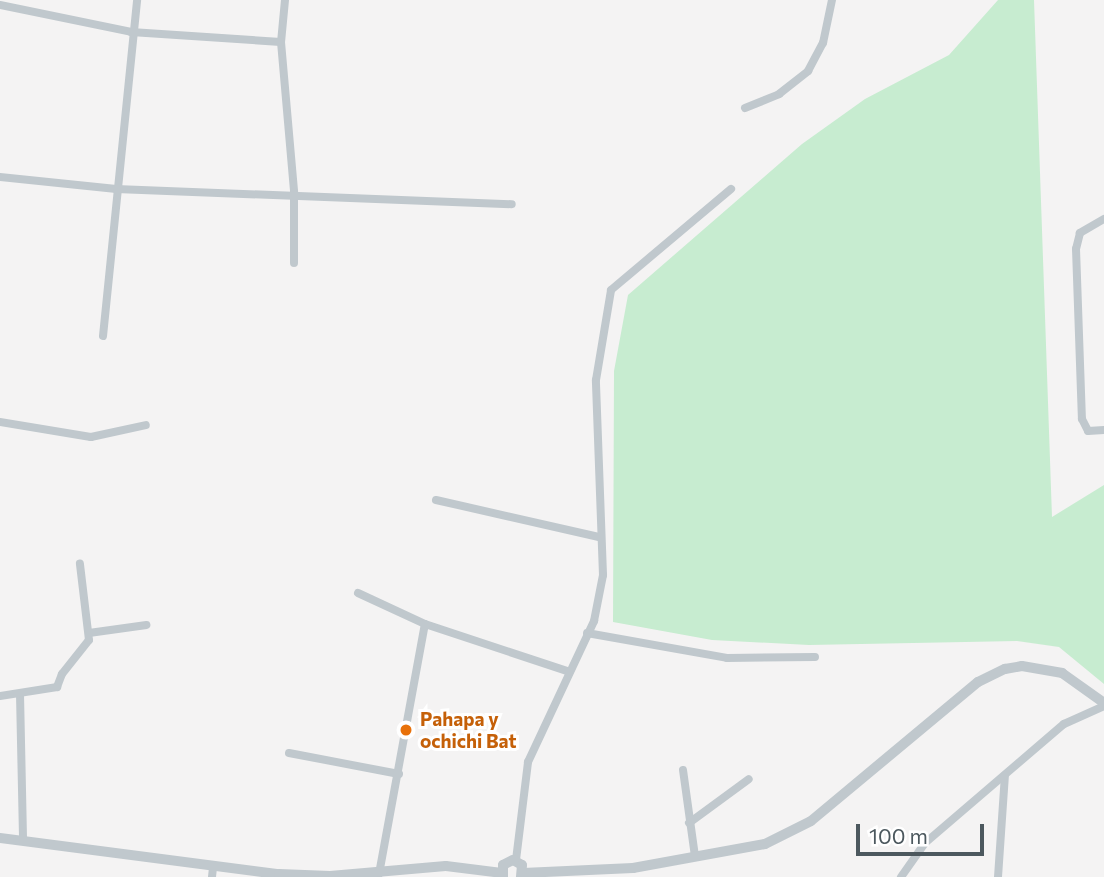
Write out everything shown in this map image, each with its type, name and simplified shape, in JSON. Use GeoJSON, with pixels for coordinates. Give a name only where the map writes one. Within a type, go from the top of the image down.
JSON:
{"type":"FeatureCollection","features":[{"type":"Feature","properties":{"kind":"street"},"geometry":{"type":"LineString","coordinates":[[103,336],[131,32],[137,0]]}},
{"type":"Feature","properties":{"kind":"street"},"geometry":{"type":"LineString","coordinates":[[285,0],[281,42],[294,192],[294,263]]}},
{"type":"Feature","properties":{"kind":"street"},"geometry":{"type":"LineString","coordinates":[[745,108],[779,94],[808,71],[823,43],[832,0]]}},
{"type":"Feature","properties":{"kind":"street"},"geometry":{"type":"LineString","coordinates":[[0,5],[131,32],[281,42]]}},
{"type":"Feature","properties":{"kind":"street"},"geometry":{"type":"LineString","coordinates":[[0,177],[116,189],[294,192],[512,204]]}},
{"type":"Feature","properties":{"kind":"street"},"geometry":{"type":"LineString","coordinates":[[731,189],[611,290],[596,380],[599,537],[603,575],[587,634],[567,671],[528,762],[516,860],[522,875],[612,870],[752,848],[811,821],[988,675],[1022,666],[1062,673],[1104,705]]}},
{"type":"Feature","properties":{"kind":"street"},"geometry":{"type":"LineString","coordinates":[[1104,219],[1080,233],[1076,249],[1082,419],[1088,431],[1104,430]]}},
{"type":"Feature","properties":{"kind":"street"},"geometry":{"type":"LineString","coordinates":[[0,422],[92,437],[146,425]]}},
{"type":"Feature","properties":{"kind":"street"},"geometry":{"type":"LineString","coordinates":[[436,500],[599,537]]}},
{"type":"Feature","properties":{"kind":"street"},"geometry":{"type":"LineString","coordinates":[[0,696],[57,687],[89,633],[80,564]]}},
{"type":"Feature","properties":{"kind":"street"},"geometry":{"type":"LineString","coordinates":[[358,593],[425,625],[567,671]]}},
{"type":"Feature","properties":{"kind":"street"},"geometry":{"type":"LineString","coordinates":[[89,633],[146,625]]}},
{"type":"Feature","properties":{"kind":"street"},"geometry":{"type":"LineString","coordinates":[[379,874],[425,625]]}},
{"type":"Feature","properties":{"kind":"street"},"geometry":{"type":"LineString","coordinates":[[587,634],[727,658],[815,657]]}},
{"type":"Feature","properties":{"kind":"street"},"geometry":{"type":"LineString","coordinates":[[20,694],[23,841]]}},
{"type":"Feature","properties":{"kind":"street"},"geometry":{"type":"LineString","coordinates":[[901,877],[925,843],[1070,719],[1104,705]]}},
{"type":"Feature","properties":{"kind":"street"},"geometry":{"type":"LineString","coordinates":[[289,753],[399,774]]}},
{"type":"Feature","properties":{"kind":"street"},"geometry":{"type":"LineString","coordinates":[[683,770],[688,823],[695,856]]}},
{"type":"Feature","properties":{"kind":"street"},"geometry":{"type":"LineString","coordinates":[[998,877],[1005,775]]}},
{"type":"Feature","properties":{"kind":"street"},"geometry":{"type":"LineString","coordinates":[[688,823],[749,779]]}},
{"type":"Feature","properties":{"kind":"street"},"geometry":{"type":"LineString","coordinates":[[0,838],[212,873],[330,876],[379,874],[446,866],[503,875],[505,862],[516,860]]}},
{"type":"Feature","properties":{"kind":"green space"},"geometry":{"type":"Polygon","coordinates":[[[998,0],[1034,0],[1052,517],[1104,485],[1104,684],[1059,647],[1017,641],[809,645],[712,640],[613,622],[614,371],[628,295],[802,144],[865,99],[949,55],[998,0]]]}},
{"type":"Feature","properties":{"kind":"place","name":"Pahapa y ochichi Bat"},"geometry":{"type":"Point","coordinates":[406,730]}}]}
